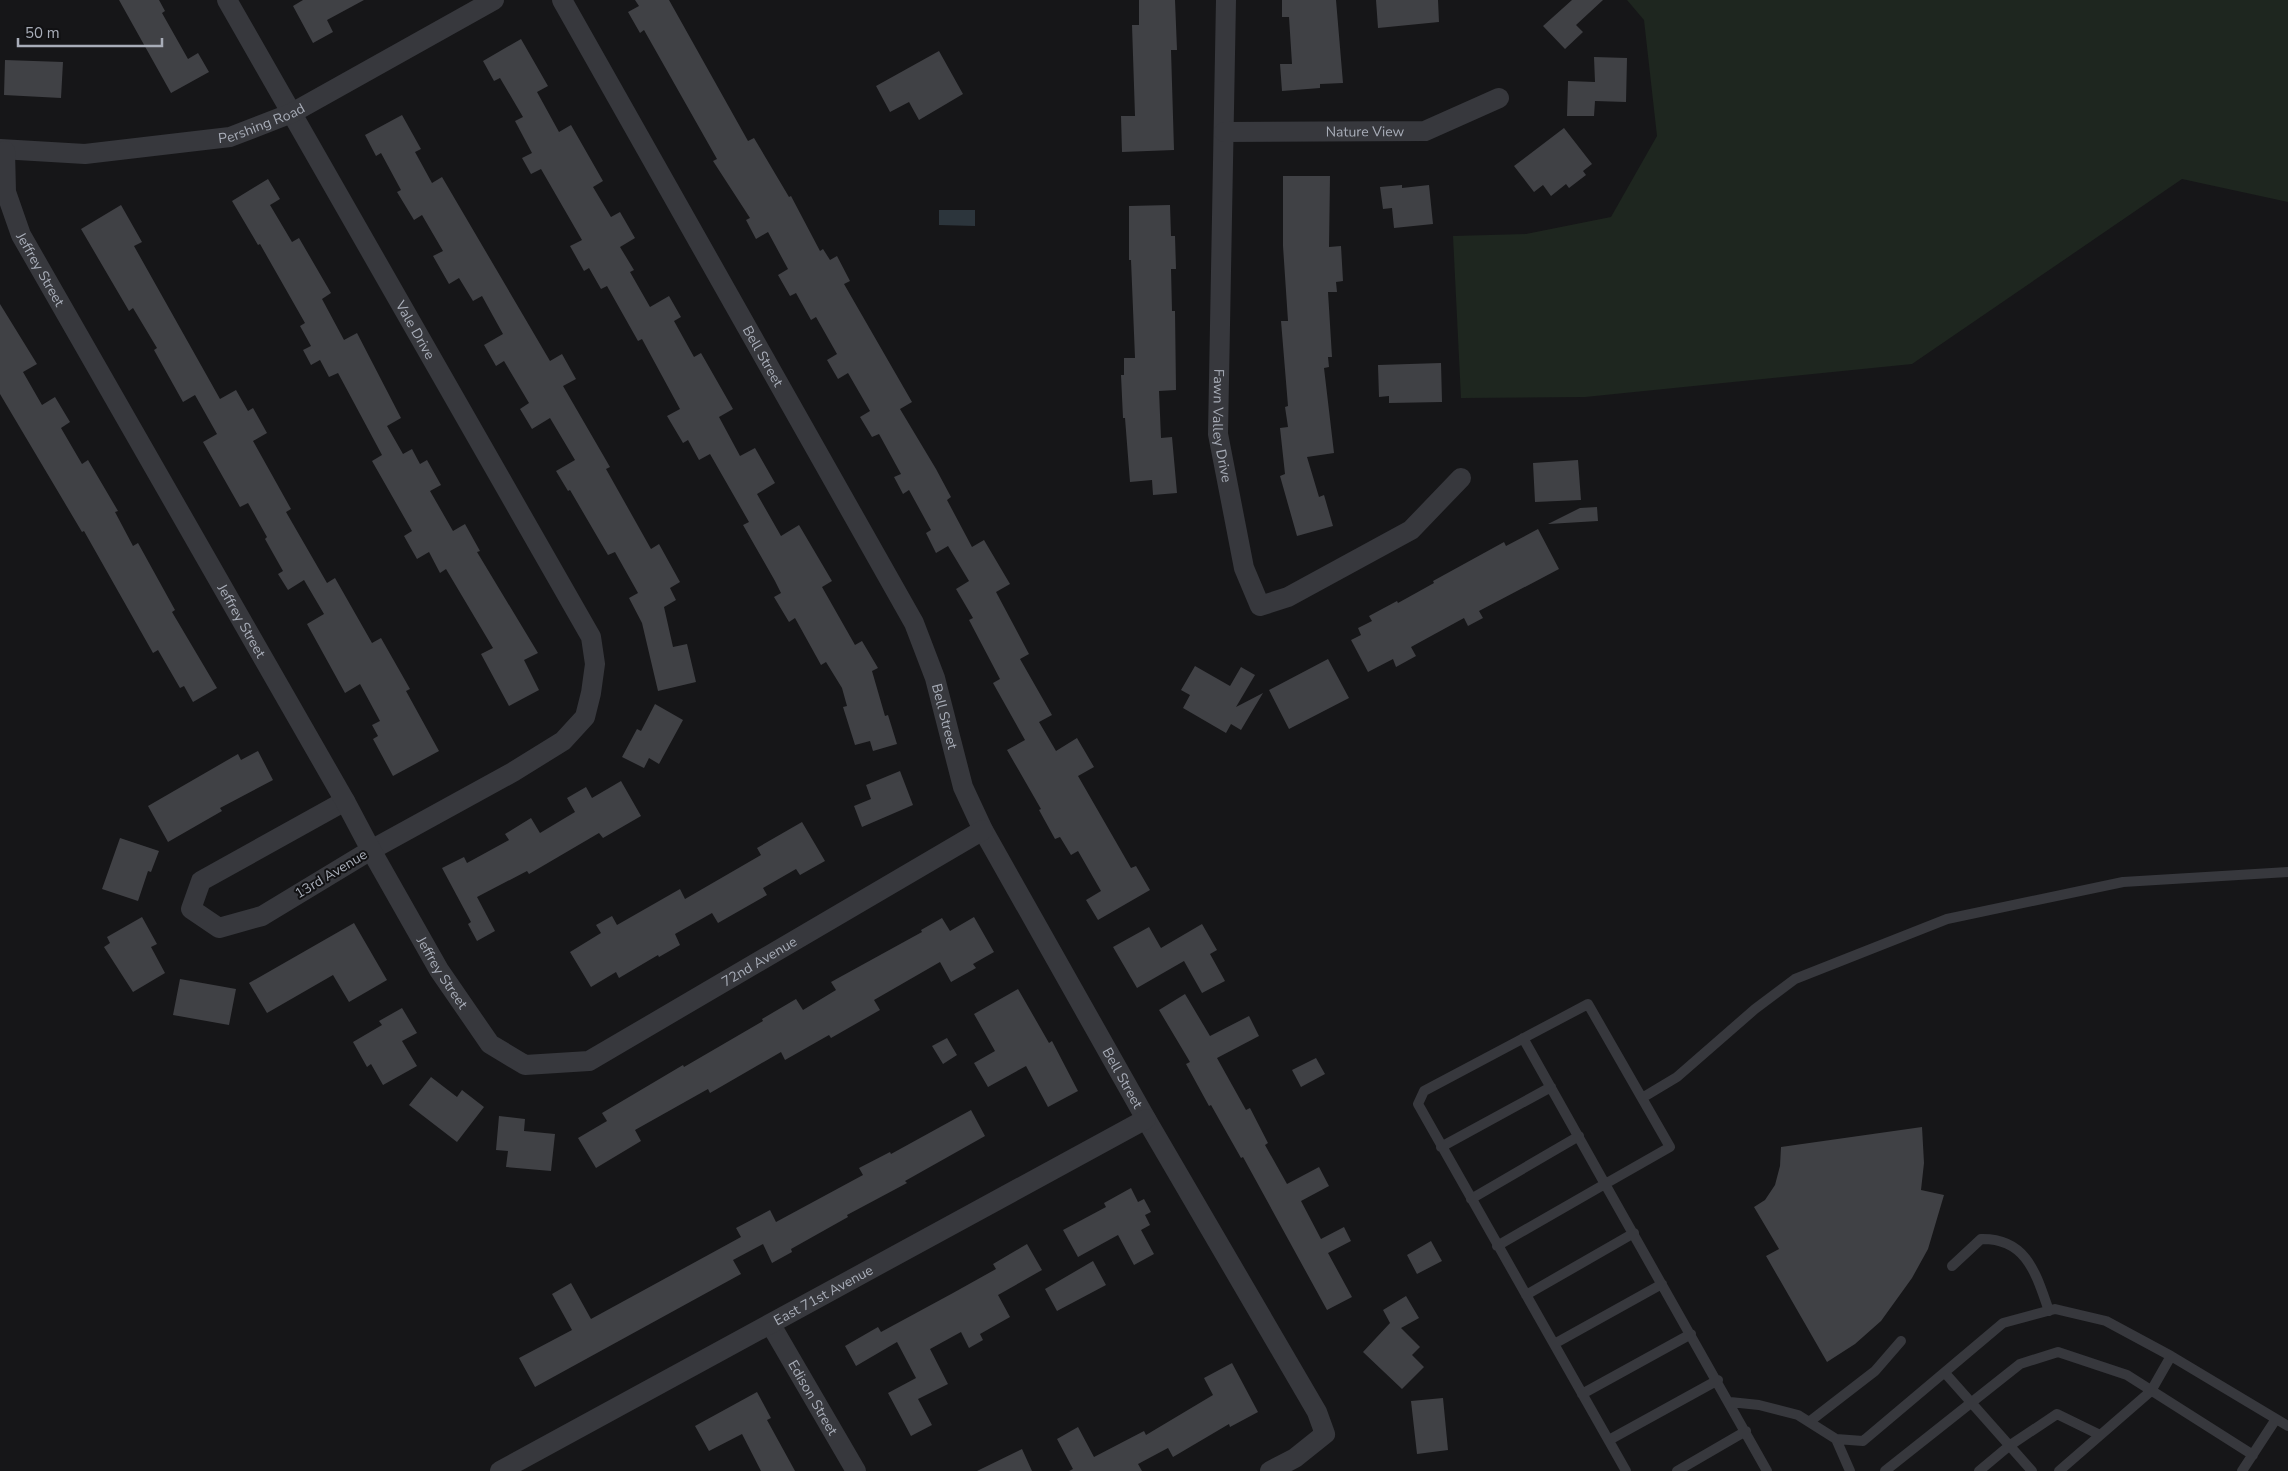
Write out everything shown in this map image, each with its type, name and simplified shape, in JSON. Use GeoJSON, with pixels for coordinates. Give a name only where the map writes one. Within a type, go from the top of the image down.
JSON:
{"type":"FeatureCollection","features":[{"type":"Feature","properties":{"kind":"street","name":"Vale Drive"},"geometry":{"type":"LineString","coordinates":[[227,0],[591,636],[595,664]]}},
{"type":"Feature","properties":{"kind":"street","name":"Pershing Road"},"geometry":{"type":"LineString","coordinates":[[3,150],[85,154],[230,137],[292,114],[494,0]]}},
{"type":"Feature","properties":{"kind":"street","name":"Bell Street"},"geometry":{"type":"LineString","coordinates":[[562,0],[914,623],[935,678],[963,786],[983,830],[1146,1119],[1317,1412],[1325,1434],[1295,1458],[1270,1471]]}},
{"type":"Feature","properties":{"kind":"street","name":"Fawn Valley Drive"},"geometry":{"type":"LineString","coordinates":[[1226,0],[1218,434],[1244,568],[1260,606],[1288,597],[1411,530],[1461,478]]}},
{"type":"Feature","properties":{"kind":"street","name":"Nature View"},"geometry":{"type":"LineString","coordinates":[[1224,132],[1425,131],[1499,98]]}},
{"type":"Feature","properties":{"kind":"street","name":"Jeffrey Street"},"geometry":{"type":"LineString","coordinates":[[3,150],[6,192],[21,235],[345,801],[439,970],[490,1044],[525,1066]]}},
{"type":"Feature","properties":{"kind":"street","name":"13rd Avenue"},"geometry":{"type":"LineString","coordinates":[[345,801],[201,881],[192,908],[219,928],[262,916],[371,850],[513,772],[563,741],[585,717],[595,664]]}},
{"type":"Feature","properties":{"kind":"street","name":"72nd Avenue"},"geometry":{"type":"LineString","coordinates":[[525,1066],[588,1061],[983,830]]}},
{"type":"Feature","properties":{"kind":"street","name":"East 71st Avenue"},"geometry":{"type":"LineString","coordinates":[[500,1471],[1146,1119]]}},
{"type":"Feature","properties":{"kind":"street","name":"Edison Street"},"geometry":{"type":"LineString","coordinates":[[770,1325],[856,1471]]}},
{"type":"Feature","properties":{"kind":"lane"},"geometry":{"type":"LineString","coordinates":[[1642,1098],[1677,1077],[1755,1009],[1795,979],[1947,919],[2123,882],[2288,872]]}},
{"type":"Feature","properties":{"kind":"lane"},"geometry":{"type":"LineString","coordinates":[[1497,1246],[1670,1146],[1588,1004],[1424,1091],[1418,1104],[1470,1199],[1626,1471]]}},
{"type":"Feature","properties":{"kind":"lane"},"geometry":{"type":"LineString","coordinates":[[1523,1038],[1768,1471]]}},
{"type":"Feature","properties":{"kind":"lane"},"geometry":{"type":"LineString","coordinates":[[1441,1147],[1551,1087]]}},
{"type":"Feature","properties":{"kind":"lane"},"geometry":{"type":"LineString","coordinates":[[1470,1199],[1579,1136]]}},
{"type":"Feature","properties":{"kind":"lane"},"geometry":{"type":"LineString","coordinates":[[1526,1295],[1634,1233]]}},
{"type":"Feature","properties":{"kind":"lane"},"geometry":{"type":"LineString","coordinates":[[1952,1266],[1981,1239],[1998,1238],[2014,1246],[2034,1269],[2049,1311]]}},
{"type":"Feature","properties":{"kind":"lane"},"geometry":{"type":"LineString","coordinates":[[1554,1344],[1662,1284]]}},
{"type":"Feature","properties":{"kind":"lane"},"geometry":{"type":"LineString","coordinates":[[1730,1402],[1759,1405],[1798,1415],[1836,1439],[1863,1441],[2003,1323],[2055,1309],[2106,1321],[2171,1356],[2288,1426]]}},
{"type":"Feature","properties":{"kind":"lane"},"geometry":{"type":"LineString","coordinates":[[1582,1394],[1691,1334]]}},
{"type":"Feature","properties":{"kind":"lane"},"geometry":{"type":"LineString","coordinates":[[1810,1422],[1875,1371],[1901,1341]]}},
{"type":"Feature","properties":{"kind":"lane"},"geometry":{"type":"LineString","coordinates":[[1885,1471],[1972,1405],[2020,1364],[2058,1352],[2127,1376],[2253,1455]]}},
{"type":"Feature","properties":{"kind":"lane"},"geometry":{"type":"LineString","coordinates":[[2059,1471],[2152,1391],[2171,1356]]}},
{"type":"Feature","properties":{"kind":"lane"},"geometry":{"type":"LineString","coordinates":[[1945,1373],[2032,1471]]}},
{"type":"Feature","properties":{"kind":"lane"},"geometry":{"type":"LineString","coordinates":[[1609,1440],[1718,1380]]}},
{"type":"Feature","properties":{"kind":"lane"},"geometry":{"type":"LineString","coordinates":[[1980,1471],[2009,1446],[2057,1414],[2100,1435]]}},
{"type":"Feature","properties":{"kind":"lane"},"geometry":{"type":"LineString","coordinates":[[2242,1471],[2276,1419]]}},
{"type":"Feature","properties":{"kind":"lane"},"geometry":{"type":"LineString","coordinates":[[1677,1471],[1746,1431]]}},
{"type":"Feature","properties":{"kind":"lane"},"geometry":{"type":"LineString","coordinates":[[1836,1439],[1850,1471]]}},
{"type":"Feature","properties":{"kind":"shaded area"},"geometry":{"type":"Polygon","coordinates":[[[1627,0],[2288,0],[2288,202],[2182,179],[1912,364],[1585,397],[1461,398],[1453,236],[1526,234],[1611,217],[1657,136],[1644,20],[1627,0]]]}},
{"type":"Feature","properties":{"kind":"shaded area"},"geometry":{"type":"Polygon","coordinates":[[[939,210],[975,210],[975,226],[939,225],[939,210]]]}},
{"type":"Feature","properties":{"kind":"building"},"geometry":{"type":"Polygon","coordinates":[[[119,0],[159,0],[165,11],[162,13],[188,59],[198,53],[209,72],[171,93],[119,0]]]}},
{"type":"Feature","properties":{"kind":"building"},"geometry":{"type":"Polygon","coordinates":[[[303,0],[364,0],[327,20],[333,32],[313,43],[293,6],[303,0]]]}},
{"type":"Feature","properties":{"kind":"building"},"geometry":{"type":"Polygon","coordinates":[[[635,0],[669,0],[748,141],[754,138],[789,197],[791,196],[820,251],[823,249],[830,260],[837,256],[850,281],[844,284],[912,402],[900,409],[951,497],[947,500],[972,547],[984,540],[1010,584],[996,592],[1029,654],[1020,659],[1052,715],[1039,722],[1056,751],[1077,738],[1094,767],[1078,776],[1131,868],[1136,866],[1150,890],[1098,920],[1086,900],[1101,891],[1078,851],[1071,855],[1060,837],[1055,839],[1039,810],[1041,809],[1007,750],[1025,740],[993,683],[1000,679],[969,620],[973,618],[956,589],[969,581],[948,546],[936,553],[926,533],[931,530],[909,490],[903,494],[894,477],[901,474],[879,434],[872,437],[860,417],[870,411],[848,373],[838,379],[827,360],[837,354],[816,317],[811,320],[796,293],[790,296],[778,275],[788,269],[768,232],[756,239],[746,220],[750,218],[713,161],[717,159],[644,30],[640,33],[628,12],[639,6],[635,0]]]}},
{"type":"Feature","properties":{"kind":"building"},"geometry":{"type":"Polygon","coordinates":[[[1139,0],[1175,0],[1177,50],[1171,50],[1174,150],[1122,152],[1121,116],[1135,116],[1132,25],[1139,25],[1139,0]]]}},
{"type":"Feature","properties":{"kind":"building"},"geometry":{"type":"Polygon","coordinates":[[[1282,0],[1336,0],[1343,83],[1320,84],[1320,88],[1282,91],[1280,64],[1292,64],[1289,17],[1282,17],[1282,0]]]}},
{"type":"Feature","properties":{"kind":"building"},"geometry":{"type":"Polygon","coordinates":[[[1376,0],[1438,0],[1439,22],[1378,28],[1376,0]]]}},
{"type":"Feature","properties":{"kind":"building"},"geometry":{"type":"Polygon","coordinates":[[[1572,0],[1603,0],[1576,25],[1583,32],[1565,49],[1543,26],[1572,0]]]}},
{"type":"Feature","properties":{"kind":"building"},"geometry":{"type":"Polygon","coordinates":[[[521,39],[548,86],[537,92],[559,132],[571,125],[603,181],[593,187],[611,217],[620,212],[635,238],[620,247],[634,270],[630,272],[650,307],[669,296],[681,317],[674,321],[694,357],[701,353],[733,409],[719,417],[740,456],[755,448],[775,483],[757,494],[781,536],[799,525],[832,581],[822,587],[855,645],[862,641],[878,668],[872,671],[885,716],[888,715],[897,744],[873,751],[870,741],[855,745],[843,707],[847,706],[842,688],[826,662],[821,665],[795,618],[789,622],[774,597],[781,593],[743,525],[749,522],[710,454],[699,460],[688,440],[683,443],[667,416],[680,409],[642,339],[638,341],[607,286],[601,289],[589,268],[584,271],[570,246],[582,240],[541,169],[531,174],[522,158],[532,153],[515,121],[523,117],[500,78],[494,81],[483,61],[521,39]]]}},
{"type":"Feature","properties":{"kind":"building"},"geometry":{"type":"Polygon","coordinates":[[[939,51],[963,94],[919,120],[909,102],[890,112],[876,86],[939,51]]]}},
{"type":"Feature","properties":{"kind":"building"},"geometry":{"type":"Polygon","coordinates":[[[1594,57],[1627,58],[1626,102],[1595,101],[1594,116],[1567,116],[1568,81],[1595,82],[1594,57]]]}},
{"type":"Feature","properties":{"kind":"building"},"geometry":{"type":"Polygon","coordinates":[[[5,60],[63,62],[61,98],[4,95],[5,60]]]}},
{"type":"Feature","properties":{"kind":"building"},"geometry":{"type":"Polygon","coordinates":[[[402,115],[421,149],[415,152],[432,183],[442,177],[550,361],[562,354],[576,379],[563,386],[610,467],[606,469],[651,549],[659,544],[680,582],[670,588],[676,600],[664,607],[673,647],[687,644],[696,682],[658,691],[642,623],[629,598],[638,593],[615,552],[608,555],[570,490],[568,491],[556,471],[575,460],[550,418],[532,429],[520,409],[529,403],[504,361],[496,366],[484,345],[503,334],[482,296],[473,301],[459,278],[449,284],[433,256],[443,251],[422,215],[414,220],[397,192],[401,190],[381,153],[376,156],[365,135],[402,115]]]}},
{"type":"Feature","properties":{"kind":"building"},"geometry":{"type":"Polygon","coordinates":[[[1564,128],[1592,164],[1583,171],[1586,175],[1569,188],[1566,184],[1551,196],[1543,185],[1534,192],[1514,166],[1564,128]]]}},
{"type":"Feature","properties":{"kind":"building"},"geometry":{"type":"Polygon","coordinates":[[[1283,176],[1330,176],[1329,247],[1341,246],[1343,281],[1336,282],[1337,292],[1328,292],[1332,357],[1328,357],[1329,367],[1324,368],[1334,453],[1307,457],[1319,497],[1324,495],[1333,526],[1297,536],[1280,476],[1285,474],[1280,428],[1288,427],[1285,407],[1288,406],[1281,321],[1288,321],[1283,246],[1283,176]]]}},
{"type":"Feature","properties":{"kind":"building"},"geometry":{"type":"Polygon","coordinates":[[[268,179],[280,199],[270,205],[292,242],[299,238],[331,293],[322,299],[344,340],[357,333],[401,418],[387,426],[403,454],[412,449],[420,464],[427,460],[441,485],[430,491],[453,531],[465,524],[480,551],[477,552],[538,653],[524,660],[539,690],[509,706],[481,654],[493,648],[446,569],[440,573],[429,552],[417,559],[404,536],[412,531],[372,461],[382,455],[338,373],[329,377],[320,360],[311,365],[303,350],[311,346],[300,326],[305,323],[260,244],[258,245],[232,201],[268,179]]]}},
{"type":"Feature","properties":{"kind":"building"},"geometry":{"type":"Polygon","coordinates":[[[1402,185],[1402,188],[1429,185],[1433,224],[1394,228],[1392,208],[1383,209],[1380,187],[1402,185]]]}},
{"type":"Feature","properties":{"kind":"building"},"geometry":{"type":"Polygon","coordinates":[[[121,205],[142,242],[134,246],[220,399],[236,390],[248,411],[253,408],[267,433],[253,441],[291,509],[286,512],[327,583],[335,578],[372,643],[381,638],[410,689],[406,691],[439,751],[393,776],[373,739],[378,736],[372,725],[380,721],[360,684],[345,693],[307,624],[324,614],[304,580],[288,590],[278,574],[283,571],[248,503],[240,507],[203,442],[217,434],[195,395],[183,402],[154,350],[157,348],[133,308],[129,311],[81,229],[121,205]]]}},
{"type":"Feature","properties":{"kind":"building"},"geometry":{"type":"Polygon","coordinates":[[[1170,205],[1171,236],[1175,236],[1176,269],[1171,269],[1172,311],[1175,311],[1176,390],[1159,391],[1161,438],[1172,437],[1177,493],[1153,495],[1152,480],[1130,482],[1125,418],[1123,418],[1121,375],[1124,375],[1124,358],[1135,358],[1131,260],[1129,260],[1129,206],[1170,205]]]}},
{"type":"Feature","properties":{"kind":"building"},"geometry":{"type":"Polygon","coordinates":[[[0,304],[37,364],[23,372],[42,405],[55,397],[70,422],[61,428],[82,464],[88,460],[118,511],[115,512],[133,546],[138,543],[175,610],[172,612],[217,688],[193,702],[184,686],[180,688],[158,650],[153,653],[84,531],[82,532],[0,394],[0,304]]]}},
{"type":"Feature","properties":{"kind":"building"},"geometry":{"type":"Polygon","coordinates":[[[1441,363],[1442,402],[1389,403],[1389,396],[1379,397],[1378,365],[1441,363]]]}},
{"type":"Feature","properties":{"kind":"building"},"geometry":{"type":"Polygon","coordinates":[[[1578,460],[1581,500],[1535,502],[1533,463],[1578,460]]]}},
{"type":"Feature","properties":{"kind":"building"},"geometry":{"type":"Polygon","coordinates":[[[1597,507],[1598,521],[1548,524],[1580,508],[1597,507]]]}},
{"type":"Feature","properties":{"kind":"building"},"geometry":{"type":"Polygon","coordinates":[[[1538,529],[1559,569],[1479,611],[1483,618],[1468,626],[1464,618],[1411,647],[1416,656],[1396,667],[1393,659],[1368,672],[1351,640],[1361,635],[1358,628],[1372,621],[1369,616],[1397,601],[1398,603],[1434,583],[1433,581],[1504,542],[1506,546],[1538,529]]]}},
{"type":"Feature","properties":{"kind":"building"},"geometry":{"type":"Polygon","coordinates":[[[1328,659],[1349,698],[1289,729],[1269,690],[1328,659]]]}},
{"type":"Feature","properties":{"kind":"building"},"geometry":{"type":"Polygon","coordinates":[[[1195,666],[1230,686],[1241,667],[1255,675],[1236,707],[1263,693],[1241,730],[1231,724],[1226,733],[1183,708],[1190,695],[1181,690],[1195,666]]]}},
{"type":"Feature","properties":{"kind":"building"},"geometry":{"type":"Polygon","coordinates":[[[655,704],[683,720],[659,764],[649,758],[644,768],[622,757],[637,729],[641,731],[655,704]]]}},
{"type":"Feature","properties":{"kind":"building"},"geometry":{"type":"Polygon","coordinates":[[[258,751],[273,780],[220,808],[222,811],[168,842],[148,806],[238,754],[241,760],[258,751]]]}},
{"type":"Feature","properties":{"kind":"building"},"geometry":{"type":"Polygon","coordinates":[[[900,771],[913,805],[862,827],[854,806],[871,799],[866,785],[900,771]]]}},
{"type":"Feature","properties":{"kind":"building"},"geometry":{"type":"Polygon","coordinates":[[[621,781],[641,816],[603,838],[599,833],[529,874],[527,871],[477,897],[495,931],[477,941],[468,924],[471,922],[442,868],[464,857],[467,863],[509,840],[505,834],[531,818],[540,833],[575,812],[567,798],[586,787],[592,798],[621,781]]]}},
{"type":"Feature","properties":{"kind":"building"},"geometry":{"type":"Polygon","coordinates":[[[802,822],[825,861],[800,875],[796,869],[763,888],[767,895],[718,923],[712,913],[675,934],[680,945],[659,957],[658,955],[619,978],[616,972],[591,987],[570,952],[601,933],[596,925],[612,916],[617,925],[680,889],[685,899],[761,855],[757,848],[802,822]]]}},
{"type":"Feature","properties":{"kind":"building"},"geometry":{"type":"Polygon","coordinates":[[[120,838],[159,851],[151,872],[148,871],[138,901],[102,889],[120,838]]]}},
{"type":"Feature","properties":{"kind":"building"},"geometry":{"type":"Polygon","coordinates":[[[142,917],[157,944],[151,947],[165,973],[133,992],[104,947],[110,943],[107,937],[142,917]]]}},
{"type":"Feature","properties":{"kind":"building"},"geometry":{"type":"Polygon","coordinates":[[[974,917],[994,952],[973,964],[976,968],[951,982],[940,962],[874,1000],[880,1010],[831,1038],[829,1035],[785,1060],[781,1052],[710,1093],[708,1089],[635,1130],[641,1141],[596,1168],[578,1138],[607,1121],[602,1113],[763,1021],[762,1019],[796,999],[803,1010],[836,990],[831,982],[922,932],[921,930],[942,918],[950,931],[974,917]]]}},
{"type":"Feature","properties":{"kind":"building"},"geometry":{"type":"Polygon","coordinates":[[[354,923],[387,980],[349,1002],[333,975],[267,1013],[249,983],[354,923]]]}},
{"type":"Feature","properties":{"kind":"building"},"geometry":{"type":"Polygon","coordinates":[[[1202,924],[1217,950],[1210,954],[1225,981],[1202,993],[1184,961],[1137,988],[1113,947],[1149,927],[1161,948],[1202,924]]]}},
{"type":"Feature","properties":{"kind":"building"},"geometry":{"type":"Polygon","coordinates":[[[180,979],[236,989],[229,1025],[173,1015],[180,979]]]}},
{"type":"Feature","properties":{"kind":"building"},"geometry":{"type":"Polygon","coordinates":[[[1018,989],[1049,1043],[1052,1041],[1078,1091],[1048,1107],[1026,1066],[988,1087],[974,1063],[995,1051],[974,1014],[1018,989]]]}},
{"type":"Feature","properties":{"kind":"building"},"geometry":{"type":"Polygon","coordinates":[[[1185,994],[1210,1036],[1249,1016],[1259,1036],[1217,1058],[1246,1110],[1250,1108],[1268,1143],[1265,1145],[1287,1184],[1319,1167],[1329,1186],[1301,1201],[1321,1239],[1344,1227],[1351,1241],[1328,1253],[1352,1297],[1327,1310],[1243,1157],[1241,1158],[1211,1105],[1209,1106],[1186,1064],[1190,1062],[1159,1010],[1185,994]]]}},
{"type":"Feature","properties":{"kind":"building"},"geometry":{"type":"Polygon","coordinates":[[[402,1008],[417,1033],[402,1041],[417,1066],[383,1085],[371,1064],[367,1067],[353,1042],[382,1025],[379,1021],[402,1008]]]}},
{"type":"Feature","properties":{"kind":"building"},"geometry":{"type":"Polygon","coordinates":[[[947,1038],[957,1055],[943,1064],[932,1046],[947,1038]]]}},
{"type":"Feature","properties":{"kind":"building"},"geometry":{"type":"Polygon","coordinates":[[[1316,1058],[1325,1074],[1301,1087],[1292,1070],[1316,1058]]]}},
{"type":"Feature","properties":{"kind":"building"},"geometry":{"type":"Polygon","coordinates":[[[431,1077],[457,1097],[462,1090],[484,1107],[457,1142],[409,1105],[431,1077]]]}},
{"type":"Feature","properties":{"kind":"building"},"geometry":{"type":"Polygon","coordinates":[[[971,1110],[985,1136],[905,1181],[907,1183],[847,1215],[848,1217],[791,1249],[792,1252],[772,1263],[763,1244],[733,1260],[741,1274],[535,1387],[519,1358],[572,1330],[552,1294],[571,1283],[591,1319],[741,1237],[736,1228],[770,1210],[776,1222],[863,1175],[859,1168],[890,1152],[891,1154],[971,1110]]]}},
{"type":"Feature","properties":{"kind":"building"},"geometry":{"type":"Polygon","coordinates":[[[499,1116],[525,1119],[524,1131],[555,1134],[551,1171],[506,1167],[508,1151],[496,1150],[499,1116]]]}},
{"type":"Feature","properties":{"kind":"building"},"geometry":{"type":"Polygon","coordinates":[[[1922,1127],[1924,1163],[1921,1190],[1944,1195],[1928,1249],[1912,1278],[1881,1321],[1855,1344],[1827,1362],[1766,1256],[1779,1249],[1754,1207],[1765,1200],[1775,1185],[1780,1166],[1781,1147],[1922,1127]]]}},
{"type":"Feature","properties":{"kind":"building"},"geometry":{"type":"Polygon","coordinates":[[[1131,1188],[1138,1202],[1144,1199],[1151,1212],[1145,1215],[1150,1225],[1141,1230],[1154,1254],[1134,1265],[1118,1235],[1078,1257],[1063,1230],[1106,1207],[1104,1203],[1131,1188]]]}},
{"type":"Feature","properties":{"kind":"building"},"geometry":{"type":"Polygon","coordinates":[[[1431,1241],[1442,1261],[1417,1274],[1407,1255],[1431,1241]]]}},
{"type":"Feature","properties":{"kind":"building"},"geometry":{"type":"Polygon","coordinates":[[[1027,1244],[1042,1270],[998,1295],[1010,1317],[980,1334],[983,1340],[969,1348],[961,1332],[930,1349],[948,1384],[918,1399],[932,1425],[911,1436],[888,1393],[916,1378],[897,1342],[856,1366],[845,1346],[878,1327],[881,1332],[996,1269],[993,1264],[1027,1244]]]}},
{"type":"Feature","properties":{"kind":"building"},"geometry":{"type":"Polygon","coordinates":[[[1093,1261],[1106,1285],[1057,1311],[1045,1289],[1093,1261]]]}},
{"type":"Feature","properties":{"kind":"building"},"geometry":{"type":"Polygon","coordinates":[[[1406,1296],[1419,1318],[1401,1328],[1420,1347],[1412,1355],[1424,1367],[1402,1389],[1363,1352],[1390,1323],[1383,1310],[1406,1296]]]}},
{"type":"Feature","properties":{"kind":"building"},"geometry":{"type":"Polygon","coordinates":[[[1232,1363],[1258,1412],[1230,1427],[1229,1424],[1173,1457],[1168,1448],[1138,1464],[1142,1471],[1069,1471],[1073,1469],[1057,1439],[1078,1427],[1094,1457],[1144,1431],[1146,1435],[1213,1395],[1204,1378],[1232,1363]]]}},
{"type":"Feature","properties":{"kind":"building"},"geometry":{"type":"Polygon","coordinates":[[[757,1392],[771,1418],[767,1420],[795,1471],[761,1471],[742,1434],[709,1451],[695,1426],[757,1392]]]}},
{"type":"Feature","properties":{"kind":"building"},"geometry":{"type":"Polygon","coordinates":[[[1443,1398],[1448,1450],[1417,1454],[1411,1401],[1443,1398]]]}},
{"type":"Feature","properties":{"kind":"building"},"geometry":{"type":"Polygon","coordinates":[[[1022,1449],[1032,1471],[977,1471],[1022,1449]]]}}]}
